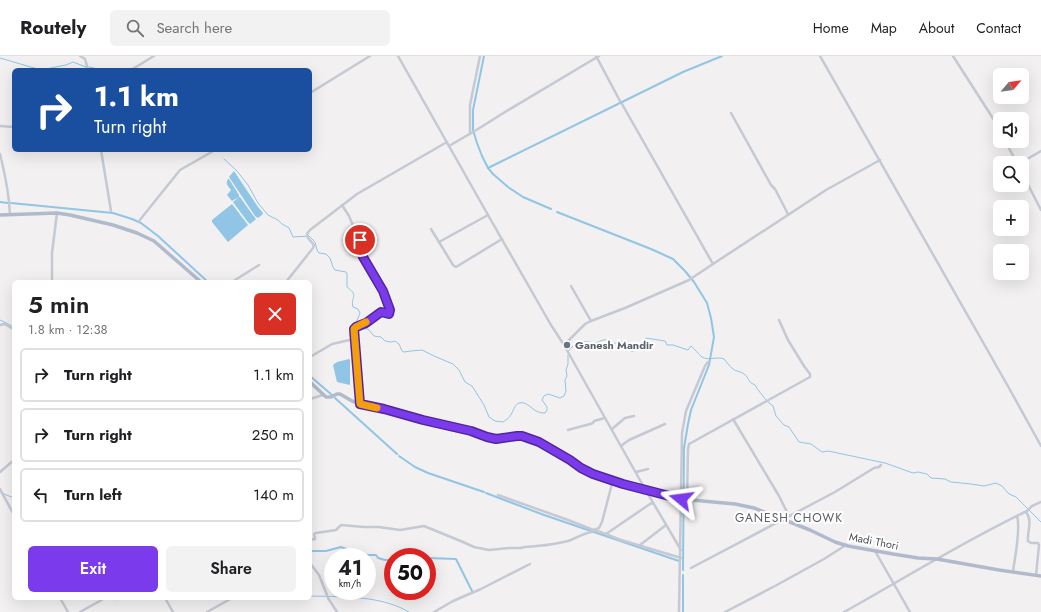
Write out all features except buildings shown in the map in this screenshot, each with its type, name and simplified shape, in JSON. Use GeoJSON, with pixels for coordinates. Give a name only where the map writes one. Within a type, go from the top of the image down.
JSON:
{"type":"FeatureCollection","features":[{"type":"Feature","properties":{"kind":"main road"},"geometry":{"type":"LineString","coordinates":[[0,215],[57,213],[113,225],[160,244],[199,280]]}},
{"type":"Feature","properties":{"kind":"main road"},"geometry":{"type":"LineString","coordinates":[[312,384],[323,395]]}},
{"type":"Feature","properties":{"kind":"main road","name":"Madi Thori"},"geometry":{"type":"LineString","coordinates":[[323,395],[328,397],[340,394],[360,404],[471,431],[496,439],[522,436],[539,442],[586,470],[613,480],[684,499],[735,504],[754,508],[784,519],[835,542],[846,545],[918,558],[937,559],[1041,576]]}},
{"type":"Feature","properties":{"kind":"street"},"geometry":{"type":"LineString","coordinates":[[80,56],[85,59],[87,68]]}},
{"type":"Feature","properties":{"kind":"street"},"geometry":{"type":"LineString","coordinates":[[134,68],[154,56]]}},
{"type":"Feature","properties":{"kind":"street"},"geometry":{"type":"LineString","coordinates":[[312,92],[370,56]]}},
{"type":"Feature","properties":{"kind":"street"},"geometry":{"type":"LineString","coordinates":[[398,56],[681,550]]}},
{"type":"Feature","properties":{"kind":"street"},"geometry":{"type":"LineString","coordinates":[[473,132],[470,116],[470,105],[480,56]]}},
{"type":"Feature","properties":{"kind":"street"},"geometry":{"type":"LineString","coordinates":[[449,146],[597,56],[620,101]]}},
{"type":"Feature","properties":{"kind":"street"},"geometry":{"type":"LineString","coordinates":[[826,56],[821,57],[1041,446]]}},
{"type":"Feature","properties":{"kind":"street"},"geometry":{"type":"LineString","coordinates":[[953,56],[993,118]]}},
{"type":"Feature","properties":{"kind":"street"},"geometry":{"type":"LineString","coordinates":[[622,104],[713,264]]}},
{"type":"Feature","properties":{"kind":"street"},"geometry":{"type":"LineString","coordinates":[[731,113],[771,185],[775,188],[788,214]]}},
{"type":"Feature","properties":{"kind":"street"},"geometry":{"type":"LineString","coordinates":[[0,126],[12,127]]}},
{"type":"Feature","properties":{"kind":"street"},"geometry":{"type":"LineString","coordinates":[[288,280],[313,248],[314,245],[308,238],[307,234],[310,230],[357,194],[447,142]]}},
{"type":"Feature","properties":{"kind":"street"},"geometry":{"type":"LineString","coordinates":[[1029,158],[1041,151]]}},
{"type":"Feature","properties":{"kind":"street"},"geometry":{"type":"LineString","coordinates":[[102,152],[111,211]]}},
{"type":"Feature","properties":{"kind":"street"},"geometry":{"type":"LineString","coordinates":[[139,221],[180,170],[211,152]]}},
{"type":"Feature","properties":{"kind":"street"},"geometry":{"type":"LineString","coordinates":[[0,154],[6,176],[10,200],[10,214]]}},
{"type":"Feature","properties":{"kind":"street"},"geometry":{"type":"LineString","coordinates":[[564,345],[585,324],[692,279],[788,214],[826,190],[880,160]]}},
{"type":"Feature","properties":{"kind":"street"},"geometry":{"type":"LineString","coordinates":[[1029,187],[1041,210]]}},
{"type":"Feature","properties":{"kind":"street"},"geometry":{"type":"LineString","coordinates":[[342,205],[360,240],[363,257],[383,291],[390,310],[389,314],[381,312],[366,323],[354,329],[360,404]]}},
{"type":"Feature","properties":{"kind":"street"},"geometry":{"type":"LineString","coordinates":[[52,280],[52,253],[57,213]]}},
{"type":"Feature","properties":{"kind":"street"},"geometry":{"type":"LineString","coordinates":[[439,242],[488,215]]}},
{"type":"Feature","properties":{"kind":"street"},"geometry":{"type":"LineString","coordinates":[[431,229],[453,265],[456,267],[502,239]]}},
{"type":"Feature","properties":{"kind":"street"},"geometry":{"type":"LineString","coordinates":[[235,280],[259,265]]}},
{"type":"Feature","properties":{"kind":"street"},"geometry":{"type":"LineString","coordinates":[[571,286],[591,321]]}},
{"type":"Feature","properties":{"kind":"street"},"geometry":{"type":"LineString","coordinates":[[679,612],[680,558],[689,444],[811,376],[788,340],[779,320]]}},
{"type":"Feature","properties":{"kind":"street"},"geometry":{"type":"LineString","coordinates":[[0,325],[5,324],[12,328]]}},
{"type":"Feature","properties":{"kind":"street"},"geometry":{"type":"LineString","coordinates":[[312,356],[332,344],[354,339]]}},
{"type":"Feature","properties":{"kind":"street"},"geometry":{"type":"LineString","coordinates":[[684,499],[682,433],[684,421],[686,411],[708,362]]}},
{"type":"Feature","properties":{"kind":"street"},"geometry":{"type":"LineString","coordinates":[[312,398],[323,395]]}},
{"type":"Feature","properties":{"kind":"street"},"geometry":{"type":"LineString","coordinates":[[612,429],[626,418],[634,416]]}},
{"type":"Feature","properties":{"kind":"street"},"geometry":{"type":"LineString","coordinates":[[568,430],[593,424],[594,421],[605,418]]}},
{"type":"Feature","properties":{"kind":"street"},"geometry":{"type":"LineString","coordinates":[[733,419],[779,496],[789,516]]}},
{"type":"Feature","properties":{"kind":"street"},"geometry":{"type":"LineString","coordinates":[[622,446],[629,440],[665,424]]}},
{"type":"Feature","properties":{"kind":"street"},"geometry":{"type":"LineString","coordinates":[[0,472],[12,462]]}},
{"type":"Feature","properties":{"kind":"street"},"geometry":{"type":"LineString","coordinates":[[691,568],[835,492],[881,465]]}},
{"type":"Feature","properties":{"kind":"street"},"geometry":{"type":"LineString","coordinates":[[636,472],[648,469]]}},
{"type":"Feature","properties":{"kind":"street"},"geometry":{"type":"LineString","coordinates":[[596,531],[594,530],[599,528],[602,522],[613,480]]}},
{"type":"Feature","properties":{"kind":"street"},"geometry":{"type":"LineString","coordinates":[[0,489],[12,511]]}},
{"type":"Feature","properties":{"kind":"street"},"geometry":{"type":"LineString","coordinates":[[498,496],[618,539],[680,558]]}},
{"type":"Feature","properties":{"kind":"street"},"geometry":{"type":"LineString","coordinates":[[844,612],[950,551],[1027,512],[1030,508],[1041,502]]}},
{"type":"Feature","properties":{"kind":"street"},"geometry":{"type":"LineString","coordinates":[[606,534],[653,503]]}},
{"type":"Feature","properties":{"kind":"street"},"geometry":{"type":"LineString","coordinates":[[1027,512],[1030,520],[1028,541],[1031,543],[1038,543],[1039,545],[1036,575]]}},
{"type":"Feature","properties":{"kind":"street"},"geometry":{"type":"LineString","coordinates":[[1013,571],[1017,542],[1017,516]]}},
{"type":"Feature","properties":{"kind":"street"},"geometry":{"type":"LineString","coordinates":[[312,540],[315,539],[314,534],[336,530],[341,525],[379,527],[400,530],[424,526],[474,547],[489,550],[544,545],[571,540],[592,532]]}},
{"type":"Feature","properties":{"kind":"street"},"geometry":{"type":"LineString","coordinates":[[639,545],[666,525]]}},
{"type":"Feature","properties":{"kind":"street"},"geometry":{"type":"LineString","coordinates":[[725,612],[824,559],[846,545]]}},
{"type":"Feature","properties":{"kind":"street"},"geometry":{"type":"LineString","coordinates":[[875,551],[910,612]]}},
{"type":"Feature","properties":{"kind":"street"},"geometry":{"type":"LineString","coordinates":[[434,612],[453,601],[481,589],[530,564]]}},
{"type":"Feature","properties":{"kind":"street"},"geometry":{"type":"LineString","coordinates":[[312,566],[319,575],[327,596],[337,612]]}},
{"type":"Feature","properties":{"kind":"street"},"geometry":{"type":"LineString","coordinates":[[61,600],[68,612]]}},
{"type":"Feature","properties":{"kind":"street"},"geometry":{"type":"LineString","coordinates":[[80,612],[101,600]]}},
{"type":"Feature","properties":{"kind":"street"},"geometry":{"type":"LineString","coordinates":[[166,600],[173,612]]}},
{"type":"Feature","properties":{"kind":"street"},"geometry":{"type":"LineString","coordinates":[[207,612],[228,600]]}},
{"type":"Feature","properties":{"kind":"water"},"geometry":{"type":"Polygon","coordinates":[[[234,171],[263,213],[258,218],[255,216],[229,177],[234,171]]]}},
{"type":"Feature","properties":{"kind":"water"},"geometry":{"type":"Polygon","coordinates":[[[228,179],[239,195],[239,197],[232,201],[227,195],[231,190],[227,184],[228,179]]]}},
{"type":"Feature","properties":{"kind":"water"},"geometry":{"type":"Polygon","coordinates":[[[239,197],[256,219],[250,224],[233,202],[239,197]]]}},
{"type":"Feature","properties":{"kind":"water"},"geometry":{"type":"Polygon","coordinates":[[[232,204],[248,225],[228,242],[212,220],[232,204]]]}},
{"type":"Feature","properties":{"kind":"water"},"geometry":{"type":"Polygon","coordinates":[[[349,359],[350,385],[337,382],[333,365],[337,362],[349,359]]]}},
{"type":"Feature","properties":{"kind":"waterway"},"geometry":{"type":"LineString","coordinates":[[484,56],[473,110],[473,130],[482,156],[493,174],[508,187],[523,197],[551,209]]}},
{"type":"Feature","properties":{"kind":"waterway"},"geometry":{"type":"LineString","coordinates":[[488,168],[683,72],[722,56]]}},
{"type":"Feature","properties":{"kind":"waterway"},"geometry":{"type":"LineString","coordinates":[[0,58],[34,68]]}},
{"type":"Feature","properties":{"kind":"waterway"},"geometry":{"type":"LineString","coordinates":[[51,68],[73,62],[86,67]]}},
{"type":"Feature","properties":{"kind":"waterway"},"geometry":{"type":"LineString","coordinates":[[89,67],[93,68]]}},
{"type":"Feature","properties":{"kind":"waterway"},"geometry":{"type":"LineString","coordinates":[[224,159],[237,171],[248,185],[258,203],[268,215],[289,228],[293,237],[309,236],[315,242],[319,253],[326,254],[330,258],[335,270],[346,272],[347,287],[354,295],[352,303],[353,307],[358,309],[360,313],[356,325]]}},
{"type":"Feature","properties":{"kind":"waterway"},"geometry":{"type":"LineString","coordinates":[[0,202],[8,203]]}},
{"type":"Feature","properties":{"kind":"waterway"},"geometry":{"type":"LineString","coordinates":[[11,203],[113,213],[132,219],[141,223],[158,236],[206,280]]}},
{"type":"Feature","properties":{"kind":"waterway"},"geometry":{"type":"LineString","coordinates":[[557,212],[673,259],[694,282],[707,303],[714,337],[709,365],[691,410],[684,448],[683,570]]}},
{"type":"Feature","properties":{"kind":"waterway"},"geometry":{"type":"LineString","coordinates":[[0,320],[12,326]]}},
{"type":"Feature","properties":{"kind":"waterway"},"geometry":{"type":"LineString","coordinates":[[358,328],[368,329],[374,336],[381,337],[385,341],[395,341],[404,352],[422,350],[453,364],[459,370],[465,382],[472,386],[484,405],[489,417],[495,421],[503,422],[506,420],[510,417],[516,405],[519,403],[525,403],[537,411],[545,413],[547,407],[542,400],[544,396],[548,394],[560,398],[564,396],[566,391],[565,380],[567,376],[566,370],[568,355]]}},
{"type":"Feature","properties":{"kind":"waterway"},"geometry":{"type":"LineString","coordinates":[[568,352],[574,345],[579,343],[595,343],[602,340],[607,340],[612,344],[623,342],[631,351],[634,351],[646,338],[665,341],[667,345],[673,345],[688,350],[691,346],[704,358],[724,359],[734,370],[746,375],[750,382],[755,385],[766,400]]}},
{"type":"Feature","properties":{"kind":"waterway"},"geometry":{"type":"LineString","coordinates":[[312,378],[332,395]]}},
{"type":"Feature","properties":{"kind":"waterway"},"geometry":{"type":"LineString","coordinates":[[335,398],[397,454]]}},
{"type":"Feature","properties":{"kind":"waterway"},"geometry":{"type":"LineString","coordinates":[[768,402],[773,406],[776,416],[784,425],[789,427],[799,442],[811,444],[822,452],[828,451],[885,463],[913,473],[918,472],[927,474],[931,478],[984,486],[996,483],[1002,486],[1009,494],[1016,497],[1041,522]]}},
{"type":"Feature","properties":{"kind":"waterway"},"geometry":{"type":"LineString","coordinates":[[399,456],[415,467],[428,473],[484,492]]}},
{"type":"Feature","properties":{"kind":"waterway"},"geometry":{"type":"LineString","coordinates":[[486,493],[544,515],[679,561]]}},
{"type":"Feature","properties":{"kind":"waterway"},"geometry":{"type":"LineString","coordinates":[[4,494],[12,497]]}},
{"type":"Feature","properties":{"kind":"waterway"},"geometry":{"type":"LineString","coordinates":[[312,551],[326,551],[341,547],[363,555],[376,555],[378,558],[384,560]]}},
{"type":"Feature","properties":{"kind":"waterway"},"geometry":{"type":"LineString","coordinates":[[436,558],[456,559],[472,591]]}},
{"type":"Feature","properties":{"kind":"waterway"},"geometry":{"type":"LineString","coordinates":[[683,575],[683,612]]}},
{"type":"Feature","properties":{"kind":"waterway"},"geometry":{"type":"LineString","coordinates":[[312,596],[348,597],[374,600],[398,606],[409,612]]}},
{"type":"Feature","properties":{"kind":"slow traffic"},"geometry":{"type":"LineString","coordinates":[[366,322],[354,329],[360,404],[377,408]]}},
{"type":"Feature","properties":{"kind":"place","name":"Ganesh Mandir"},"geometry":{"type":"Point","coordinates":[567,345]}},
{"type":"Feature","properties":{"kind":"district","name":"GANESH CHOWK"},"geometry":{"type":"Point","coordinates":[789,518]}},
{"type":"Feature","properties":{"kind":"route"},"geometry":{"type":"LineString","coordinates":[[360,240],[363,257],[383,291],[390,313],[381,312],[371,320],[354,329],[360,404],[471,431],[496,439],[522,436],[539,442],[593,474],[623,484],[681,499]]}}]}
